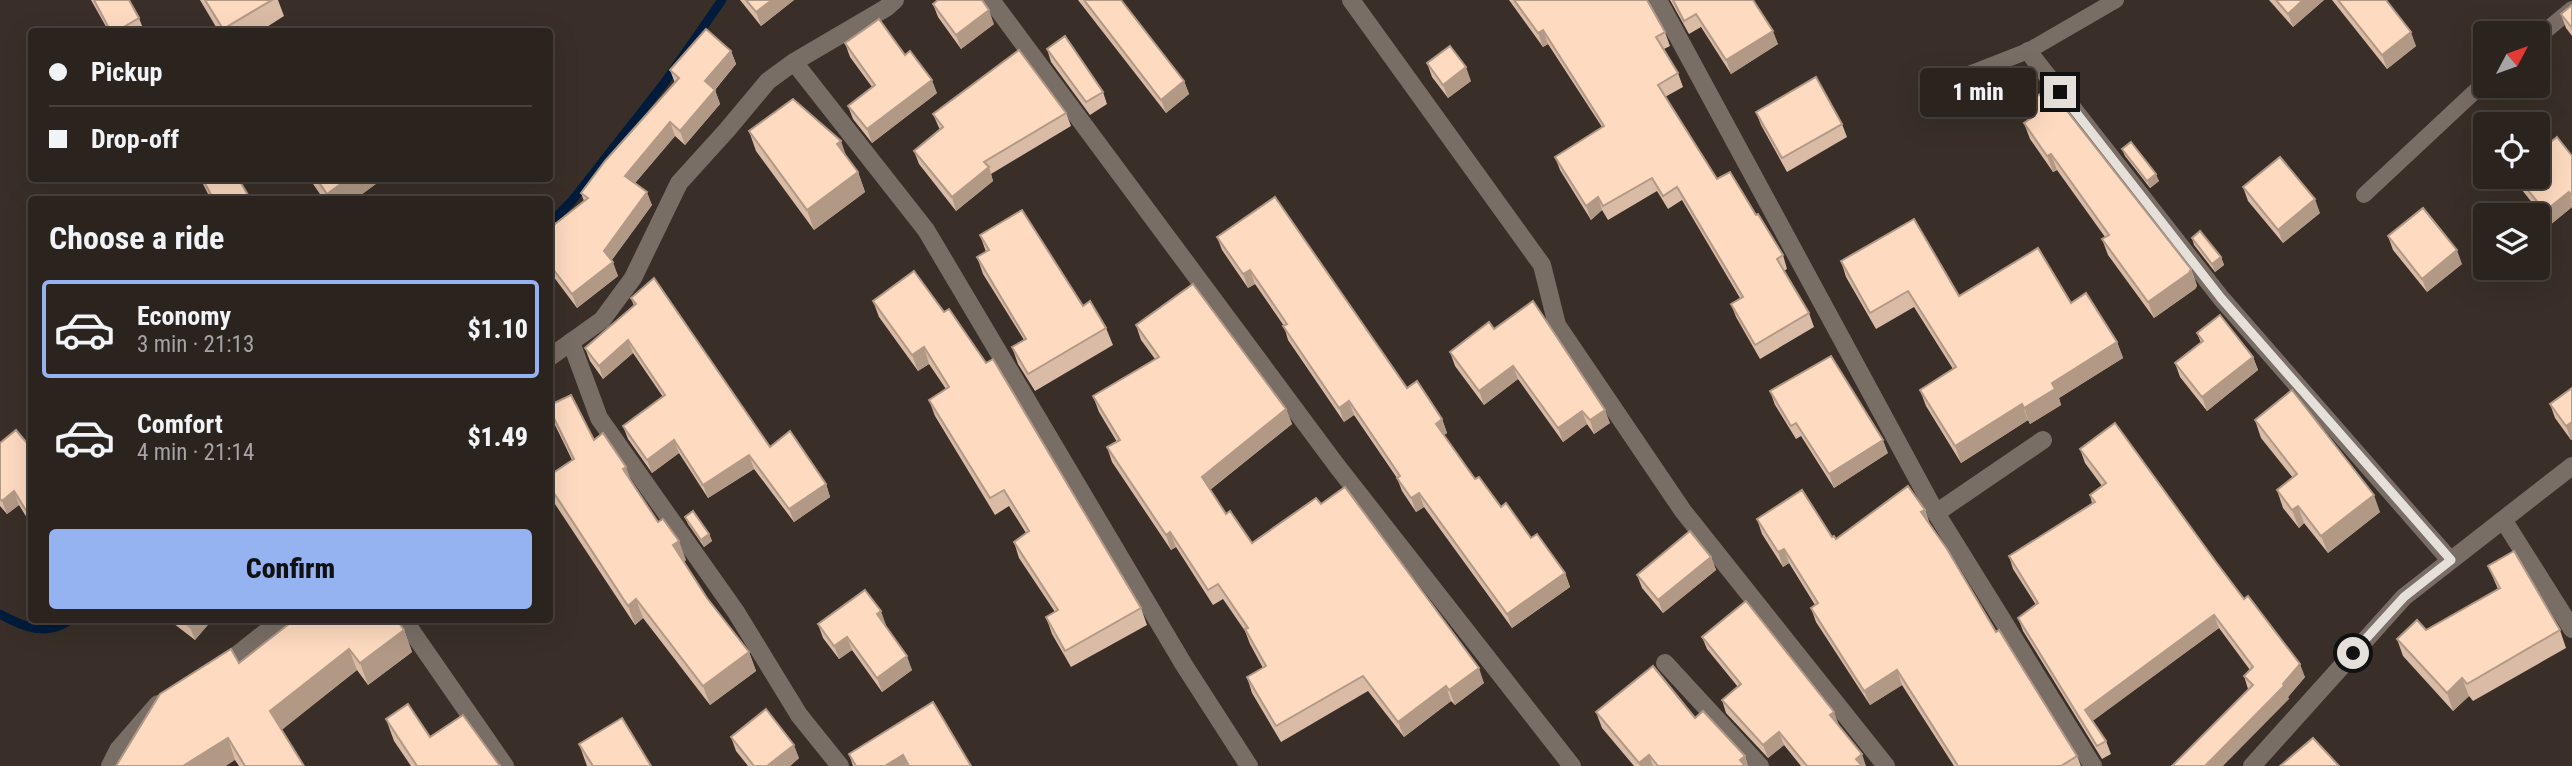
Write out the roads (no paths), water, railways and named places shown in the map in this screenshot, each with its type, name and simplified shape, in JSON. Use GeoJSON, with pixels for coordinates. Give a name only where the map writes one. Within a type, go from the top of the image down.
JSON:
{"type":"FeatureCollection","features":[{"type":"Feature","properties":{"kind":"street"},"geometry":{"type":"LineString","coordinates":[[553,355],[601,320],[633,278],[679,183],[768,81],[895,0]]}},
{"type":"Feature","properties":{"kind":"street"},"geometry":{"type":"LineString","coordinates":[[990,0],[1337,466],[1572,766]]}},
{"type":"Feature","properties":{"kind":"street"},"geometry":{"type":"LineString","coordinates":[[1351,0],[1542,265],[1557,325],[1683,511],[1886,766]]}},
{"type":"Feature","properties":{"kind":"street"},"geometry":{"type":"LineString","coordinates":[[1658,0],[1936,513],[2093,766]]}},
{"type":"Feature","properties":{"kind":"street"},"geometry":{"type":"LineString","coordinates":[[2028,51],[2221,298],[2451,560]]}},
{"type":"Feature","properties":{"kind":"street"},"geometry":{"type":"LineString","coordinates":[[794,62],[926,230],[1184,665],[1249,766]]}},
{"type":"Feature","properties":{"kind":"street"},"geometry":{"type":"LineString","coordinates":[[571,342],[599,418],[736,612],[799,715],[840,766]]}},
{"type":"Feature","properties":{"kind":"street"},"geometry":{"type":"LineString","coordinates":[[1936,513],[2043,440]]}},
{"type":"Feature","properties":{"kind":"street"},"geometry":{"type":"LineString","coordinates":[[2252,766],[2404,597],[2572,467]]}},
{"type":"Feature","properties":{"kind":"street"},"geometry":{"type":"LineString","coordinates":[[2504,521],[2572,629]]}},
{"type":"Feature","properties":{"kind":"street"},"geometry":{"type":"LineString","coordinates":[[201,683],[278,623]]}},
{"type":"Feature","properties":{"kind":"street"},"geometry":{"type":"LineString","coordinates":[[406,623],[505,766]]}},
{"type":"Feature","properties":{"kind":"street"},"geometry":{"type":"LineString","coordinates":[[1665,663],[1760,766]]}},
{"type":"Feature","properties":{"kind":"street"},"geometry":{"type":"LineString","coordinates":[[110,766],[118,750],[159,703],[169,698]]}},
{"type":"Feature","properties":{"kind":"lane"},"geometry":{"type":"LineString","coordinates":[[1964,76],[2028,51],[2116,0]]}},
{"type":"Feature","properties":{"kind":"lane"},"geometry":{"type":"LineString","coordinates":[[2550,27],[2572,9]]}},
{"type":"Feature","properties":{"kind":"lane"},"geometry":{"type":"LineString","coordinates":[[2364,195],[2473,93]]}},
{"type":"Feature","properties":{"kind":"waterway"},"geometry":{"type":"LineString","coordinates":[[553,220],[571,202],[665,82],[722,0]]}},
{"type":"Feature","properties":{"kind":"waterway"},"geometry":{"type":"LineString","coordinates":[[0,614],[35,628],[53,628],[65,623]]}}]}
